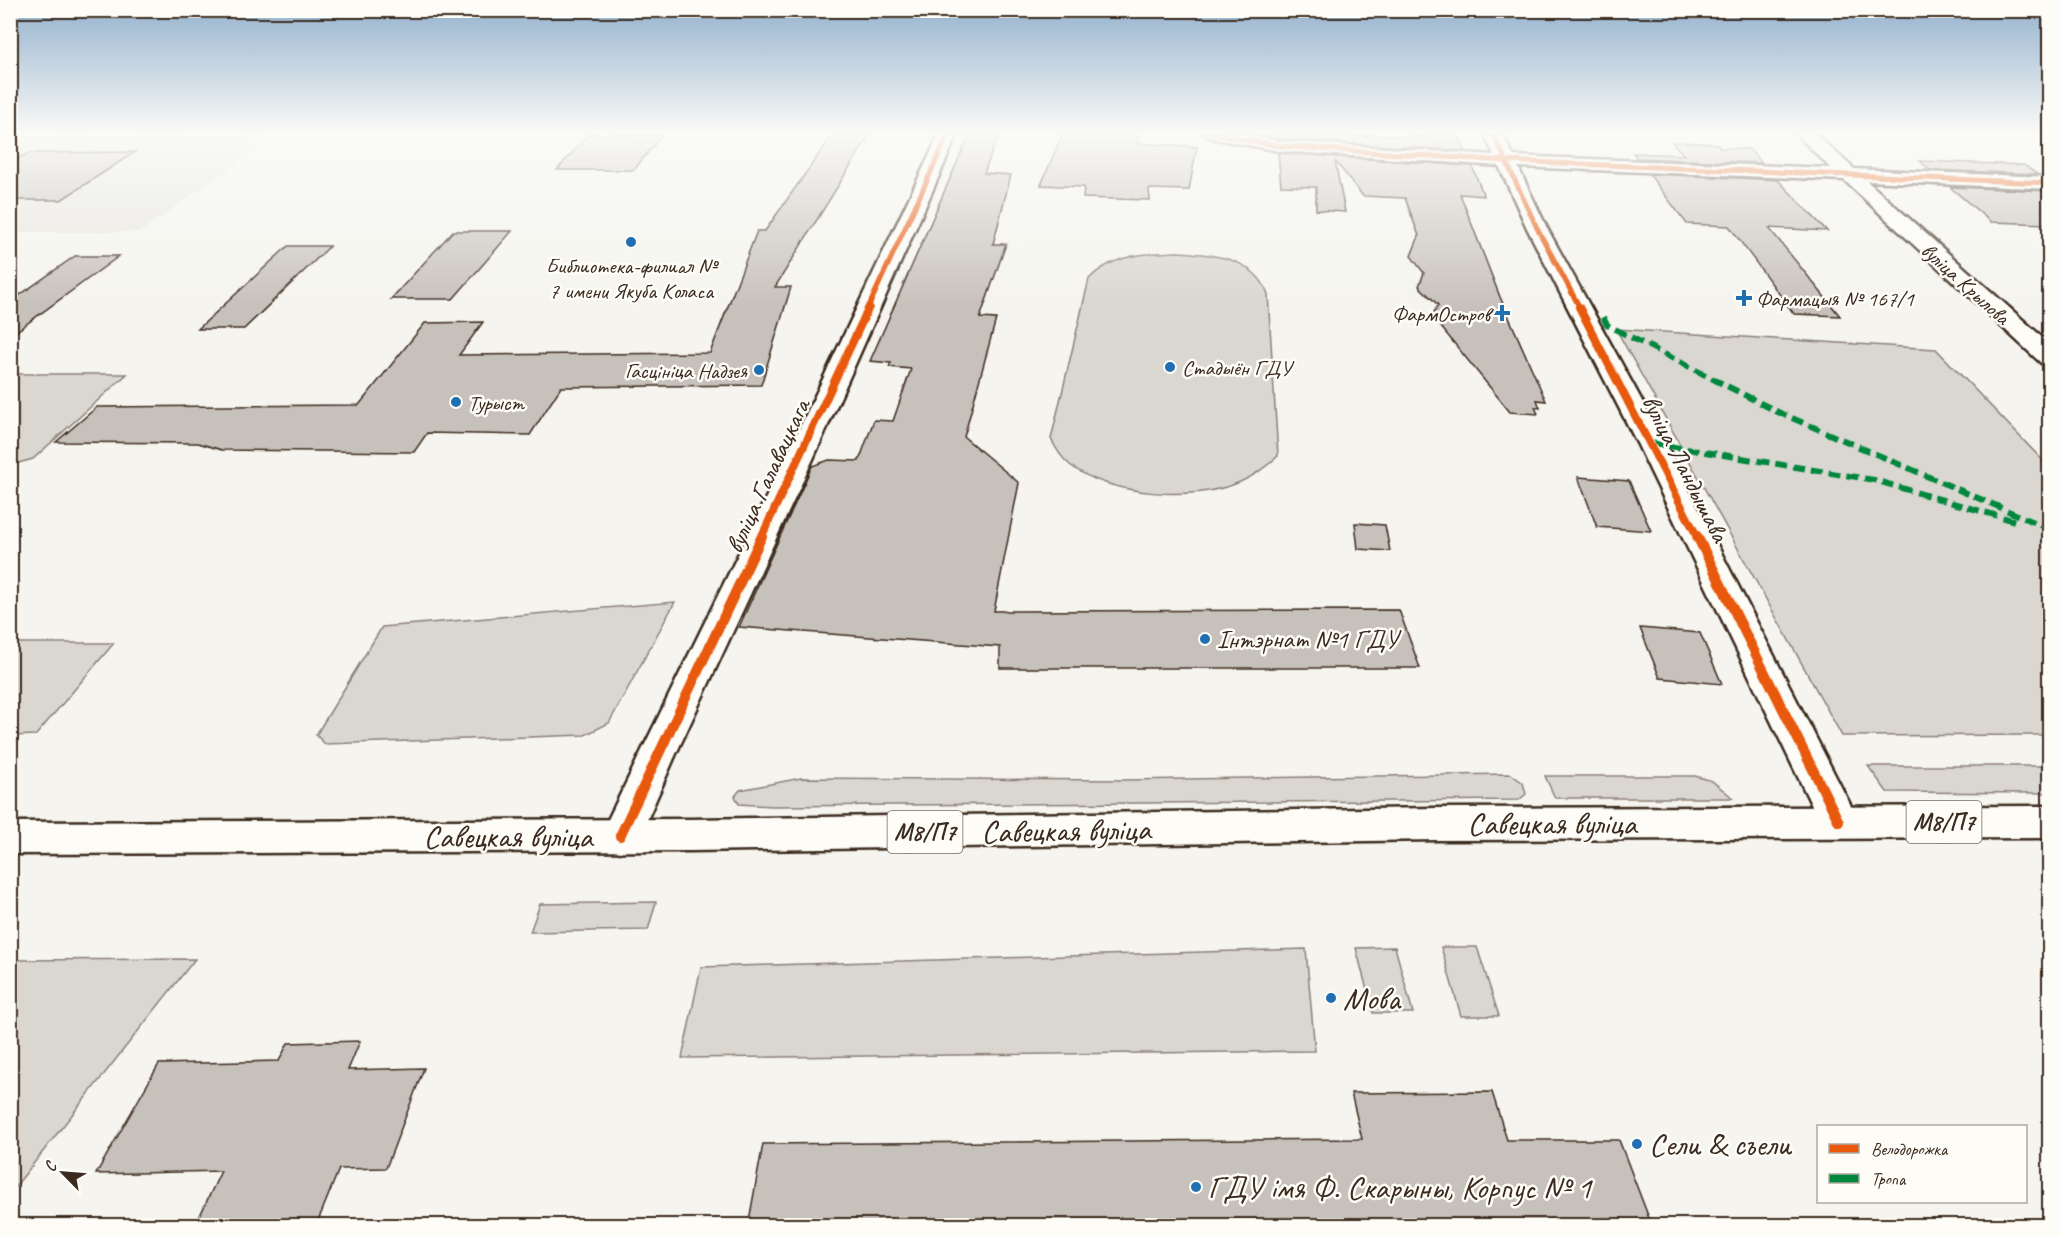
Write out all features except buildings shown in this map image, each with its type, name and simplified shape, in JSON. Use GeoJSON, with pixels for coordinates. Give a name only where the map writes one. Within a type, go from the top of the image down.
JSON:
{"type":"FeatureCollection","features":[{"type":"Feature","properties":{"kind":"street","name":"вуліца Галавацкага"},"geometry":{"type":"LineString","coordinates":[[620,836],[656,756],[800,459],[923,191]]}},
{"type":"Feature","properties":{"kind":"street","name":"вуліца Ландышава"},"geometry":{"type":"LineString","coordinates":[[1520,191],[1537,228],[1651,442],[1839,822]]}},
{"type":"Feature","properties":{"kind":"street","name":"вуліца Крылова"},"geometry":{"type":"LineString","coordinates":[[1864,191],[2049,358]]}},
{"type":"Feature","properties":{"kind":"street","name":"Савецкая вуліца"},"geometry":{"type":"LineString","coordinates":[[10,838],[620,836],[1461,824],[2049,822]]}},
{"type":"Feature","properties":{"kind":"shaded area"},"geometry":{"type":"Polygon","coordinates":[[[11,191],[198,191],[140,232],[11,232],[11,191]]]}},
{"type":"Feature","properties":{"kind":"shaded area","name":"Стадыён ГДУ"},"geometry":{"type":"Polygon","coordinates":[[[1179,252],[1219,257],[1243,265],[1262,282],[1268,294],[1278,456],[1245,480],[1200,492],[1153,493],[1107,484],[1070,465],[1059,453],[1051,439],[1089,279],[1109,264],[1131,256],[1179,252]]]}},
{"type":"Feature","properties":{"kind":"shaded area"},"geometry":{"type":"Polygon","coordinates":[[[1616,329],[1936,349],[2049,467],[2049,735],[1842,736],[1616,329]]]}},
{"type":"Feature","properties":{"kind":"shaded area"},"geometry":{"type":"Polygon","coordinates":[[[11,374],[127,374],[33,459],[11,465],[11,374]]]}},
{"type":"Feature","properties":{"kind":"shaded area"},"geometry":{"type":"Polygon","coordinates":[[[675,602],[609,723],[585,735],[325,744],[316,735],[382,627],[675,602]]]}},
{"type":"Feature","properties":{"kind":"shaded area"},"geometry":{"type":"Polygon","coordinates":[[[10,643],[114,643],[36,735],[11,736],[10,643]]]}},
{"type":"Feature","properties":{"kind":"shaded area"},"geometry":{"type":"Polygon","coordinates":[[[1868,766],[2049,766],[2049,793],[1887,792],[1868,766]]]}},
{"type":"Feature","properties":{"kind":"shaded area"},"geometry":{"type":"Polygon","coordinates":[[[1511,774],[1523,783],[1526,794],[1519,800],[773,806],[739,804],[735,796],[740,790],[801,778],[1125,780],[1511,774]]]}},
{"type":"Feature","properties":{"kind":"shaded area"},"geometry":{"type":"Polygon","coordinates":[[[1545,776],[1695,776],[1712,781],[1733,798],[1555,798],[1545,776]]]}},
{"type":"Feature","properties":{"kind":"shaded area"},"geometry":{"type":"Polygon","coordinates":[[[656,902],[648,930],[530,932],[540,904],[656,902]]]}},
{"type":"Feature","properties":{"kind":"shaded area"},"geometry":{"type":"Polygon","coordinates":[[[1395,947],[1413,1013],[1373,1013],[1356,948],[1395,947]]]}},
{"type":"Feature","properties":{"kind":"shaded area"},"geometry":{"type":"Polygon","coordinates":[[[1441,947],[1477,947],[1499,1016],[1461,1016],[1441,947]]]}},
{"type":"Feature","properties":{"kind":"shaded area"},"geometry":{"type":"Polygon","coordinates":[[[1306,949],[1315,1051],[682,1058],[701,967],[1306,949]]]}},
{"type":"Feature","properties":{"kind":"shaded area"},"geometry":{"type":"Polygon","coordinates":[[[195,959],[11,1192],[11,960],[195,959]]]}},
{"type":"Feature","properties":{"kind":"marked path"},"geometry":{"type":"LineString","coordinates":[[1603,317],[1607,325],[1778,412],[2050,529]]}},
{"type":"Feature","properties":{"kind":"marked path"},"geometry":{"type":"LineString","coordinates":[[1651,443],[1874,480],[2015,521]]}},
{"type":"Feature","properties":{"kind":"cycle path"},"geometry":{"type":"LineString","coordinates":[[620,836],[799,459],[922,191]]}},
{"type":"Feature","properties":{"kind":"cycle path"},"geometry":{"type":"LineString","coordinates":[[1520,191],[1537,228],[1651,443],[1839,822]]}},
{"type":"Feature","properties":{"kind":"place","name":"Библиотека-филиал № 7 имени Якуба Коласа"},"geometry":{"type":"Point","coordinates":[631,242]}},
{"type":"Feature","properties":{"kind":"place","name":"Фармацыя № 167/1"},"geometry":{"type":"Point","coordinates":[1744,298]}},
{"type":"Feature","properties":{"kind":"place","name":"ФармОстров"},"geometry":{"type":"Point","coordinates":[1502,313]}},
{"type":"Feature","properties":{"kind":"place","name":"Стадыён ГДУ"},"geometry":{"type":"Point","coordinates":[1170,367]}},
{"type":"Feature","properties":{"kind":"place","name":"Гасцініца Надзея"},"geometry":{"type":"Point","coordinates":[759,370]}},
{"type":"Feature","properties":{"kind":"place","name":"Турыст"},"geometry":{"type":"Point","coordinates":[456,402]}},
{"type":"Feature","properties":{"kind":"place","name":"Інтэрнат №1 ГДУ"},"geometry":{"type":"Point","coordinates":[1205,639]}},
{"type":"Feature","properties":{"kind":"place","name":"Мова"},"geometry":{"type":"Point","coordinates":[1331,998]}},
{"type":"Feature","properties":{"kind":"place","name":"Сели & съели"},"geometry":{"type":"Point","coordinates":[1637,1144]}},
{"type":"Feature","properties":{"kind":"place","name":"ГДУ імя Ф. Скарыны, Корпус № 1"},"geometry":{"type":"Point","coordinates":[1196,1187]}}]}
